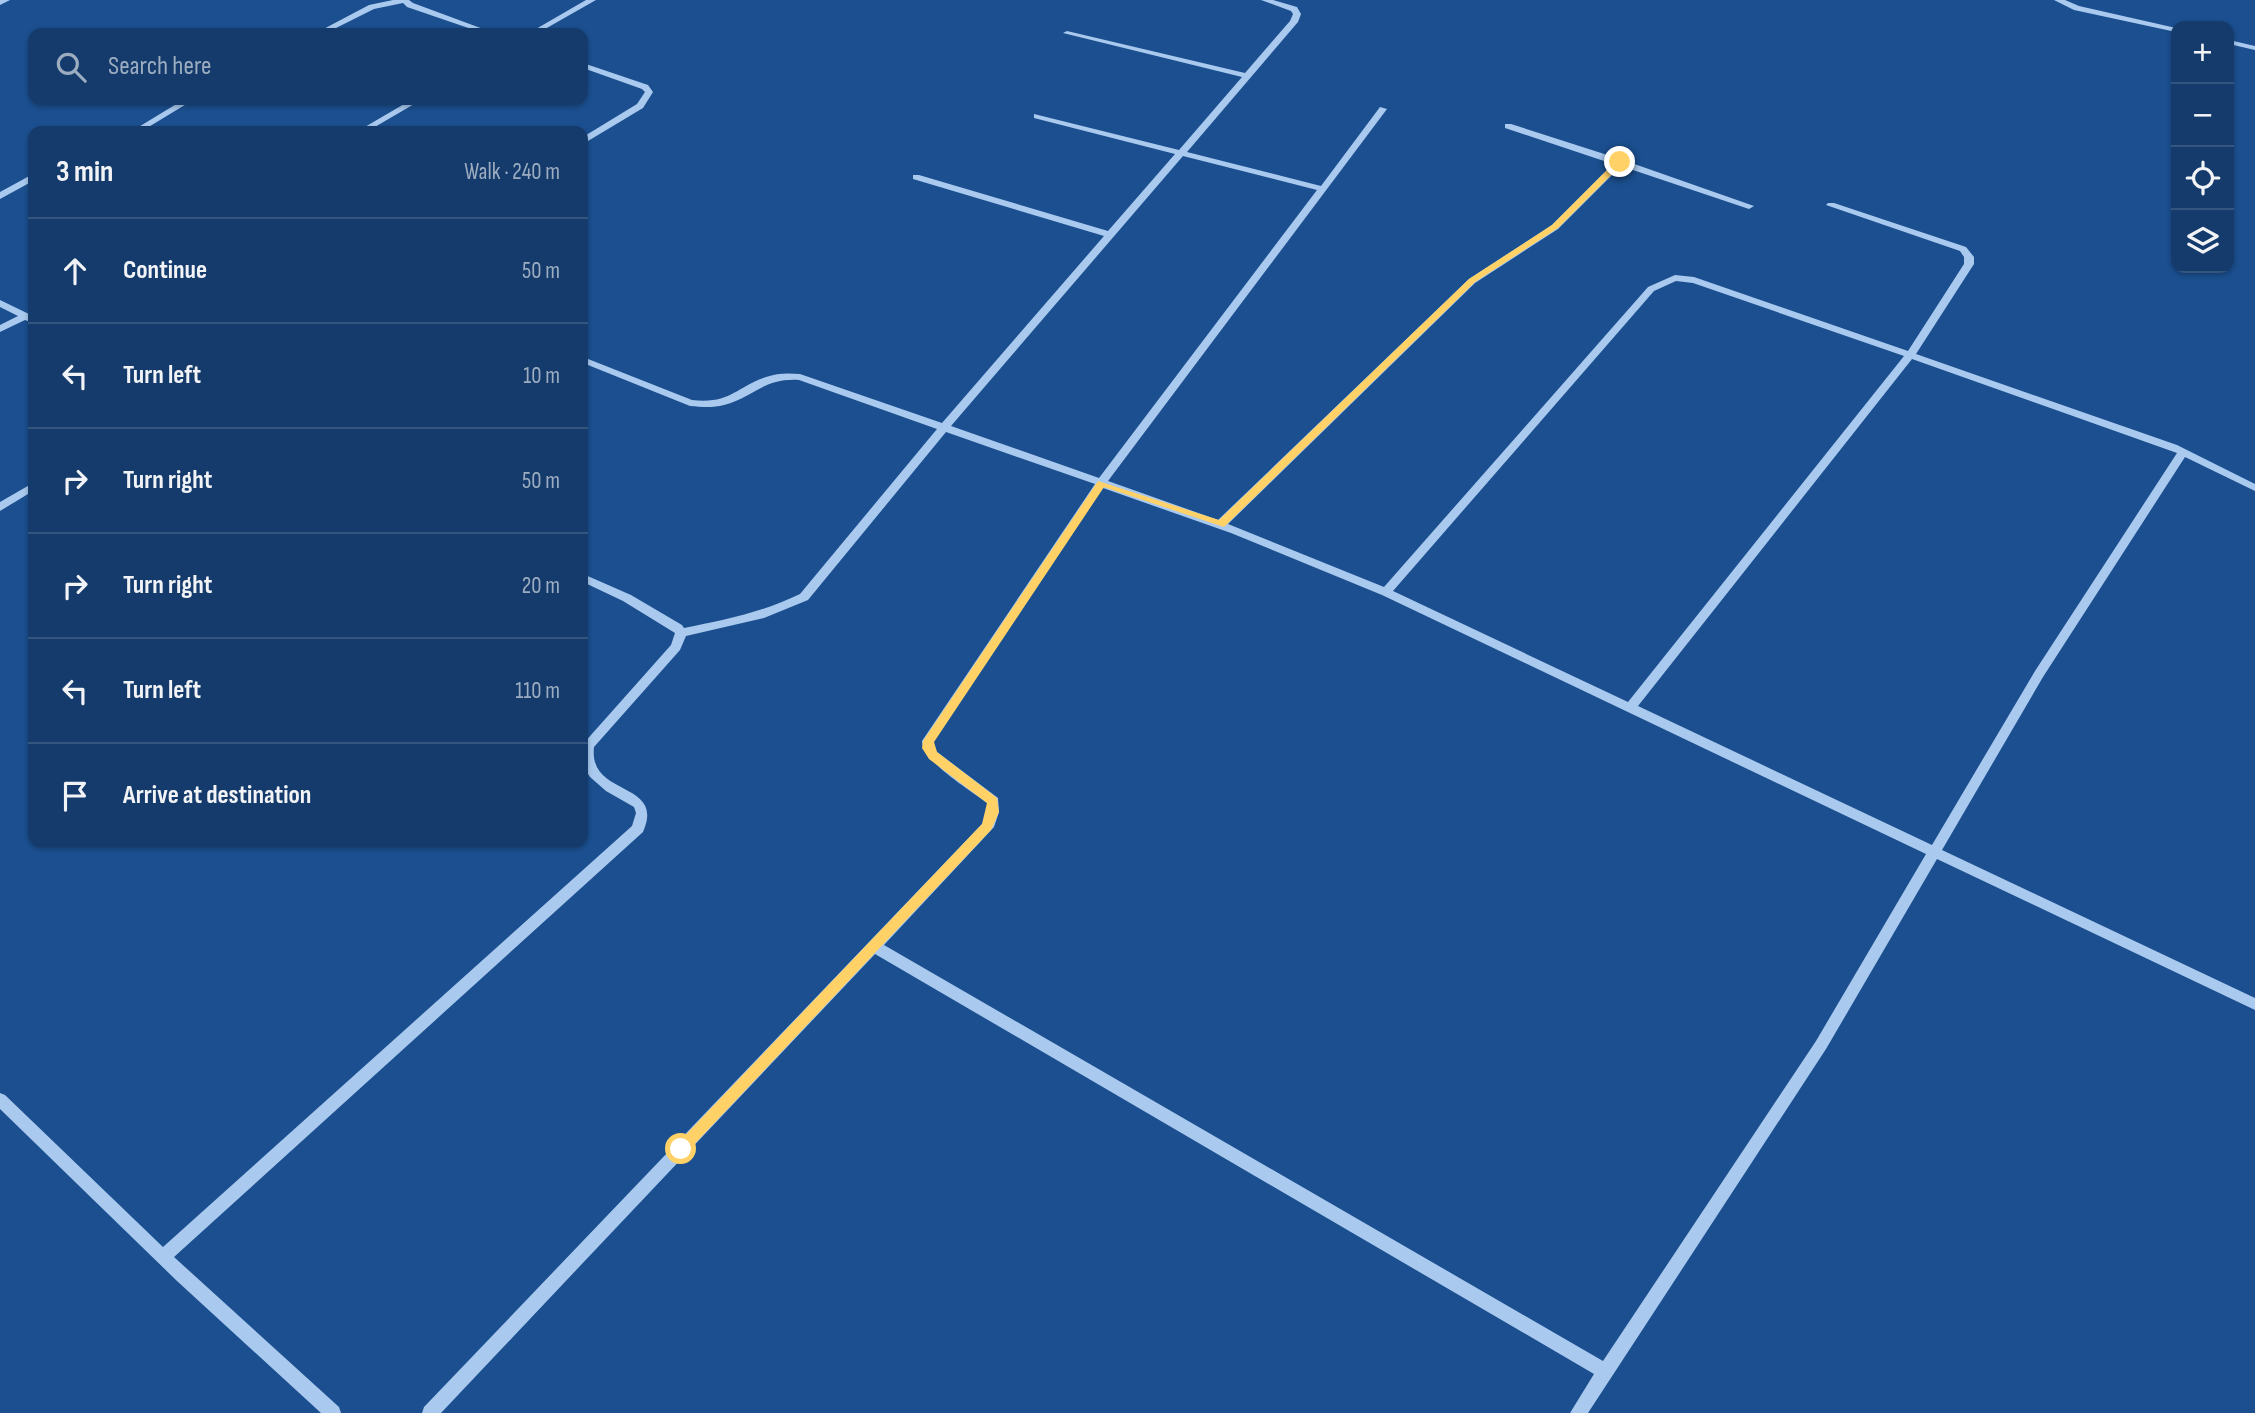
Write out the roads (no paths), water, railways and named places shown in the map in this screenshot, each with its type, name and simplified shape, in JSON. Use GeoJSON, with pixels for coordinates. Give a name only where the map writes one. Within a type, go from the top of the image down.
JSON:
{"type":"FeatureCollection","features":[{"type":"Feature","properties":{"kind":"street"},"geometry":{"type":"LineString","coordinates":[[0,3],[6,0]]}},
{"type":"Feature","properties":{"kind":"street"},"geometry":{"type":"LineString","coordinates":[[330,28],[372,7],[405,0],[410,5],[476,28]]}},
{"type":"Feature","properties":{"kind":"street"},"geometry":{"type":"LineString","coordinates":[[542,28],[592,0]]}},
{"type":"Feature","properties":{"kind":"street"},"geometry":{"type":"LineString","coordinates":[[681,633],[765,613],[804,597],[946,425],[1294,22],[1297,15],[1288,5],[1265,0]]}},
{"type":"Feature","properties":{"kind":"street"},"geometry":{"type":"LineString","coordinates":[[2058,0],[2077,8],[2171,29]]}},
{"type":"Feature","properties":{"kind":"street"},"geometry":{"type":"LineString","coordinates":[[1067,33],[1247,76]]}},
{"type":"Feature","properties":{"kind":"street"},"geometry":{"type":"LineString","coordinates":[[2234,43],[2255,48]]}},
{"type":"Feature","properties":{"kind":"street"},"geometry":{"type":"LineString","coordinates":[[588,67],[645,87],[649,92],[640,106],[588,138]]}},
{"type":"Feature","properties":{"kind":"street"},"geometry":{"type":"LineString","coordinates":[[145,126],[180,105]]}},
{"type":"Feature","properties":{"kind":"street"},"geometry":{"type":"LineString","coordinates":[[371,126],[408,105]]}},
{"type":"Feature","properties":{"kind":"street"},"geometry":{"type":"LineString","coordinates":[[430,1413],[987,827],[993,812],[993,801],[933,755],[928,748],[928,741],[1101,483],[1383,109]]}},
{"type":"Feature","properties":{"kind":"street"},"geometry":{"type":"LineString","coordinates":[[1037,116],[1323,189]]}},
{"type":"Feature","properties":{"kind":"street"},"geometry":{"type":"LineString","coordinates":[[1508,126],[1749,206]]}},
{"type":"Feature","properties":{"kind":"street"},"geometry":{"type":"LineString","coordinates":[[1220,525],[1472,281],[1555,227],[1620,162]]}},
{"type":"Feature","properties":{"kind":"street"},"geometry":{"type":"LineString","coordinates":[[916,177],[1110,235]]}},
{"type":"Feature","properties":{"kind":"street"},"geometry":{"type":"LineString","coordinates":[[0,196],[28,180]]}},
{"type":"Feature","properties":{"kind":"street"},"geometry":{"type":"LineString","coordinates":[[1630,708],[1910,355],[1969,264],[1969,257],[1963,249],[1831,205]]}},
{"type":"Feature","properties":{"kind":"street"},"geometry":{"type":"LineString","coordinates":[[1386,592],[1651,289],[1662,281],[1675,278],[1694,280],[2183,452],[2255,488]]}},
{"type":"Feature","properties":{"kind":"street"},"geometry":{"type":"LineString","coordinates":[[0,303],[28,317]]}},
{"type":"Feature","properties":{"kind":"street"},"geometry":{"type":"LineString","coordinates":[[0,329],[28,318]]}},
{"type":"Feature","properties":{"kind":"street"},"geometry":{"type":"LineString","coordinates":[[588,362],[706,407],[729,402],[769,377],[787,374],[946,425],[1220,525],[1386,592],[2255,1004]]}},
{"type":"Feature","properties":{"kind":"street"},"geometry":{"type":"LineString","coordinates":[[1578,1413],[1821,1045],[2039,674],[2183,452]]}},
{"type":"Feature","properties":{"kind":"street"},"geometry":{"type":"LineString","coordinates":[[0,507],[28,489]]}},
{"type":"Feature","properties":{"kind":"street"},"geometry":{"type":"LineString","coordinates":[[588,580],[627,598],[678,628],[681,633]]}},
{"type":"Feature","properties":{"kind":"street"},"geometry":{"type":"LineString","coordinates":[[588,746],[676,647],[681,633]]}},
{"type":"Feature","properties":{"kind":"street"},"geometry":{"type":"LineString","coordinates":[[163,1256],[638,828],[642,813],[639,804],[588,769]]}},
{"type":"Feature","properties":{"kind":"street"},"geometry":{"type":"LineString","coordinates":[[874,946],[1605,1371]]}},
{"type":"Feature","properties":{"kind":"street"},"geometry":{"type":"LineString","coordinates":[[0,1099],[163,1256],[333,1413]]}}]}
